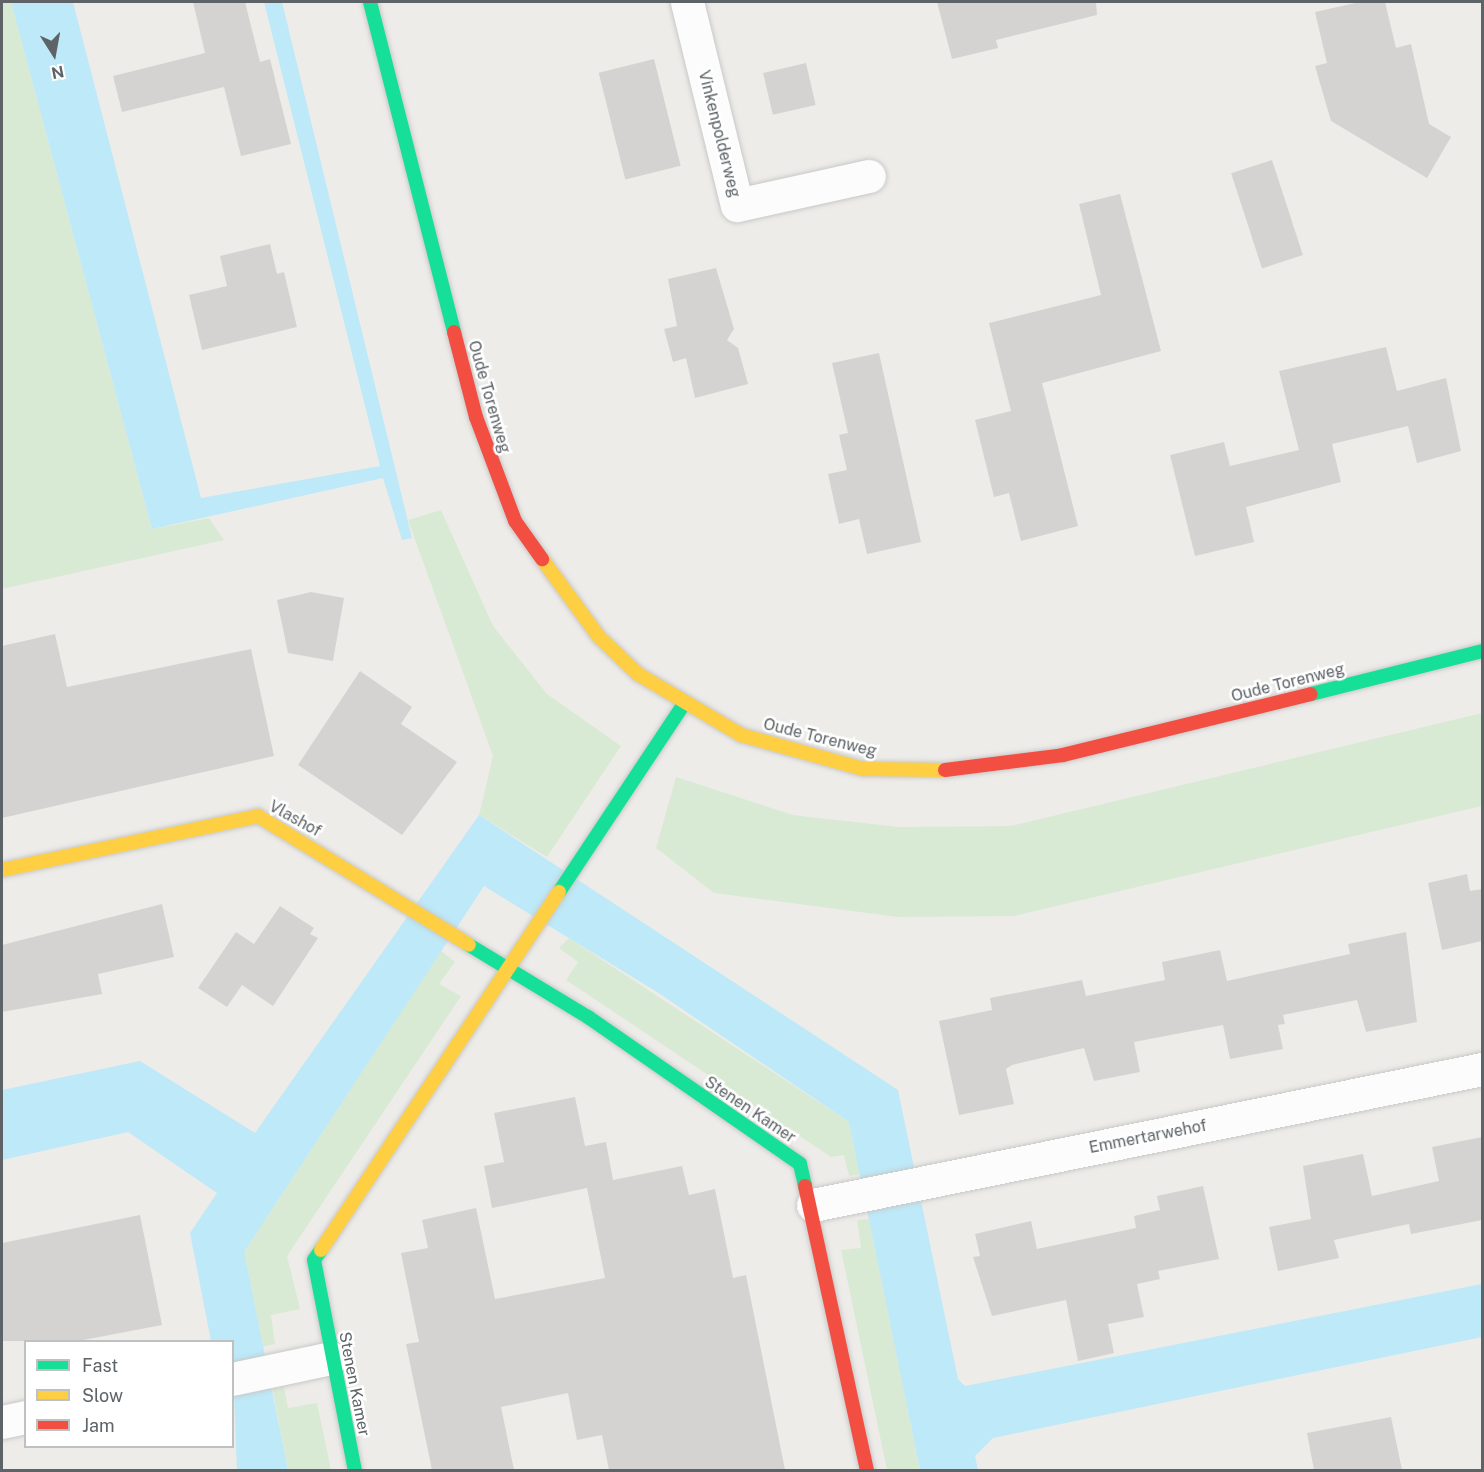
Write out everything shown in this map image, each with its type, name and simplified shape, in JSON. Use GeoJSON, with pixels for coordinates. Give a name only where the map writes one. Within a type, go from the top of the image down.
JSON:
{"type":"FeatureCollection","features":[{"type":"Feature","properties":{"kind":"street","name":"Oude Torenweg"},"geometry":{"type":"LineString","coordinates":[[370,2],[476,417],[515,521],[599,637],[638,674],[684,704],[741,735],[785,751],[864,769],[967,770],[1063,755],[1482,651]]}},
{"type":"Feature","properties":{"kind":"street","name":"Vinkenpolderweg"},"geometry":{"type":"LineString","coordinates":[[687,2],[737,205],[869,176]]}},
{"type":"Feature","properties":{"kind":"street","name":"Stenen Kamer"},"geometry":{"type":"LineString","coordinates":[[355,1470],[331,1358],[314,1260],[510,969],[587,846],[684,704]]}},
{"type":"Feature","properties":{"kind":"street","name":"Vlashof"},"geometry":{"type":"LineString","coordinates":[[2,870],[258,816],[399,898],[510,969]]}},
{"type":"Feature","properties":{"kind":"street","name":"Stenen Kamer"},"geometry":{"type":"LineString","coordinates":[[510,969],[800,1164],[813,1204],[867,1470]]}},
{"type":"Feature","properties":{"kind":"street","name":"Emmertarwehof"},"geometry":{"type":"LineString","coordinates":[[813,1204],[1482,1069]]}},
{"type":"Feature","properties":{"kind":"street"},"geometry":{"type":"LineString","coordinates":[[234,1379],[331,1358]]}},
{"type":"Feature","properties":{"kind":"street"},"geometry":{"type":"LineString","coordinates":[[2,1422],[24,1417]]}},
{"type":"Feature","properties":{"kind":"green space"},"geometry":{"type":"Polygon","coordinates":[[[2,2],[11,2],[152,529],[209,518],[224,540],[2,589],[2,2]]]}},
{"type":"Feature","properties":{"kind":"green space"},"geometry":{"type":"Polygon","coordinates":[[[441,510],[493,626],[547,694],[621,746],[547,857],[479,815],[493,756],[408,520],[441,510]]]}},
{"type":"Feature","properties":{"kind":"green space"},"geometry":{"type":"Polygon","coordinates":[[[1482,713],[1482,806],[1014,916],[898,917],[714,893],[656,848],[676,777],[793,815],[899,827],[1011,826],[1482,713]]]}},
{"type":"Feature","properties":{"kind":"green space"},"geometry":{"type":"Polygon","coordinates":[[[569,938],[849,1122],[861,1174],[849,1176],[844,1155],[831,1157],[566,980],[578,962],[559,948],[569,938]]]}},
{"type":"Feature","properties":{"kind":"green space"},"geometry":{"type":"Polygon","coordinates":[[[441,951],[455,962],[439,984],[461,996],[287,1256],[300,1309],[271,1315],[275,1344],[263,1347],[244,1252],[441,951]]]}},
{"type":"Feature","properties":{"kind":"green space"},"geometry":{"type":"Polygon","coordinates":[[[869,1219],[920,1470],[887,1470],[841,1250],[861,1248],[857,1220],[869,1219]]]}},
{"type":"Feature","properties":{"kind":"green space"},"geometry":{"type":"Polygon","coordinates":[[[284,1387],[288,1408],[317,1403],[331,1470],[288,1470],[272,1388],[284,1387]]]}},
{"type":"Feature","properties":{"kind":"water"},"geometry":{"type":"Polygon","coordinates":[[[11,2],[73,2],[201,498],[380,466],[264,2],[282,2],[412,538],[402,540],[383,478],[152,529],[11,2]]]}},
{"type":"Feature","properties":{"kind":"water"},"geometry":{"type":"Polygon","coordinates":[[[479,815],[898,1090],[958,1379],[965,1386],[1482,1284],[1482,1337],[993,1438],[975,1456],[978,1470],[920,1470],[849,1122],[657,992],[484,886],[244,1252],[288,1470],[237,1470],[234,1340],[211,1340],[190,1233],[217,1193],[128,1132],[2,1160],[2,1090],[140,1061],[255,1133],[479,815]]]}},
{"type":"Feature","properties":{"kind":"building"},"geometry":{"type":"Polygon","coordinates":[[[193,2],[245,2],[260,62],[270,59],[291,144],[241,156],[224,87],[122,112],[113,76],[205,53],[193,2]]]}},
{"type":"Feature","properties":{"kind":"building"},"geometry":{"type":"Polygon","coordinates":[[[937,2],[1096,2],[1097,15],[996,40],[998,48],[952,59],[937,2]]]}},
{"type":"Feature","properties":{"kind":"building"},"geometry":{"type":"Polygon","coordinates":[[[1360,2],[1385,2],[1396,48],[1411,44],[1429,124],[1451,137],[1427,178],[1331,121],[1315,66],[1327,63],[1315,12],[1360,2]]]}},
{"type":"Feature","properties":{"kind":"building"},"geometry":{"type":"Polygon","coordinates":[[[654,59],[681,166],[625,180],[599,73],[654,59]]]}},
{"type":"Feature","properties":{"kind":"building"},"geometry":{"type":"Polygon","coordinates":[[[806,63],[816,105],[773,115],[763,73],[806,63]]]}},
{"type":"Feature","properties":{"kind":"building"},"geometry":{"type":"Polygon","coordinates":[[[1272,160],[1303,255],[1262,268],[1231,173],[1272,160]]]}},
{"type":"Feature","properties":{"kind":"building"},"geometry":{"type":"Polygon","coordinates":[[[1120,194],[1161,351],[1042,383],[1078,526],[1021,541],[1009,493],[994,497],[975,420],[1011,411],[989,323],[1101,295],[1079,204],[1120,194]]]}},
{"type":"Feature","properties":{"kind":"building"},"geometry":{"type":"Polygon","coordinates":[[[270,244],[277,274],[284,272],[297,327],[202,350],[189,295],[227,286],[220,256],[270,244]]]}},
{"type":"Feature","properties":{"kind":"building"},"geometry":{"type":"Polygon","coordinates":[[[716,268],[734,329],[727,340],[738,348],[748,384],[695,398],[686,358],[673,362],[664,329],[677,326],[668,279],[716,268]]]}},
{"type":"Feature","properties":{"kind":"building"},"geometry":{"type":"Polygon","coordinates":[[[1386,347],[1397,391],[1446,378],[1461,451],[1417,463],[1408,426],[1332,444],[1341,482],[1246,507],[1254,542],[1195,556],[1170,455],[1224,442],[1230,466],[1299,450],[1279,371],[1386,347]]]}},
{"type":"Feature","properties":{"kind":"building"},"geometry":{"type":"Polygon","coordinates":[[[879,353],[921,542],[867,554],[859,519],[839,524],[828,474],[847,470],[839,435],[848,433],[832,363],[879,353]]]}},
{"type":"Feature","properties":{"kind":"building"},"geometry":{"type":"Polygon","coordinates":[[[311,592],[344,598],[333,661],[288,653],[277,600],[311,592]]]}},
{"type":"Feature","properties":{"kind":"building"},"geometry":{"type":"Polygon","coordinates":[[[55,634],[67,687],[251,649],[274,756],[2,818],[2,646],[55,634]]]}},
{"type":"Feature","properties":{"kind":"building"},"geometry":{"type":"Polygon","coordinates":[[[360,671],[412,707],[401,724],[457,762],[402,835],[298,765],[360,671]]]}},
{"type":"Feature","properties":{"kind":"building"},"geometry":{"type":"Polygon","coordinates":[[[1467,874],[1470,891],[1482,889],[1482,941],[1442,950],[1428,883],[1467,874]]]}},
{"type":"Feature","properties":{"kind":"building"},"geometry":{"type":"Polygon","coordinates":[[[162,904],[174,957],[98,974],[102,994],[2,1012],[2,945],[162,904]]]}},
{"type":"Feature","properties":{"kind":"building"},"geometry":{"type":"Polygon","coordinates":[[[280,906],[314,928],[310,934],[318,938],[273,1006],[242,985],[227,1007],[198,988],[236,932],[254,944],[280,906]]]}},
{"type":"Feature","properties":{"kind":"building"},"geometry":{"type":"Polygon","coordinates":[[[1406,932],[1417,1022],[1366,1032],[1357,1000],[1283,1015],[1285,1024],[1278,1025],[1283,1049],[1230,1059],[1223,1025],[1134,1042],[1140,1072],[1094,1081],[1084,1048],[1012,1065],[1006,1069],[1014,1104],[959,1115],[939,1021],[992,1010],[990,998],[1082,980],[1086,996],[1165,980],[1162,962],[1220,950],[1227,981],[1350,954],[1348,944],[1406,932]]]}},
{"type":"Feature","properties":{"kind":"building"},"geometry":{"type":"Polygon","coordinates":[[[575,1097],[585,1146],[606,1142],[613,1180],[682,1166],[689,1195],[715,1189],[733,1278],[746,1275],[785,1470],[609,1470],[602,1435],[577,1440],[568,1393],[501,1407],[514,1470],[432,1470],[406,1344],[419,1342],[401,1253],[428,1248],[422,1220],[476,1208],[495,1299],[605,1278],[587,1188],[492,1208],[484,1166],[504,1162],[494,1113],[575,1097]]]}},
{"type":"Feature","properties":{"kind":"building"},"geometry":{"type":"Polygon","coordinates":[[[1482,1137],[1482,1220],[1411,1234],[1409,1224],[1334,1240],[1339,1258],[1278,1271],[1269,1227],[1311,1219],[1303,1166],[1363,1154],[1372,1196],[1439,1181],[1432,1147],[1482,1137]]]}},
{"type":"Feature","properties":{"kind":"building"},"geometry":{"type":"Polygon","coordinates":[[[1203,1186],[1219,1259],[1158,1271],[1160,1279],[1137,1284],[1144,1317],[1108,1324],[1114,1353],[1078,1361],[1066,1300],[992,1316],[973,1257],[980,1256],[975,1234],[1031,1221],[1037,1249],[1136,1228],[1134,1216],[1160,1210],[1157,1196],[1203,1186]]]}},
{"type":"Feature","properties":{"kind":"building"},"geometry":{"type":"Polygon","coordinates":[[[140,1215],[162,1325],[83,1340],[2,1341],[2,1243],[140,1215]]]}},
{"type":"Feature","properties":{"kind":"building"},"geometry":{"type":"Polygon","coordinates":[[[1391,1417],[1402,1470],[1314,1470],[1307,1433],[1391,1417]]]}},
{"type":"Feature","properties":{"kind":"traffic: fast"},"geometry":{"type":"LineString","coordinates":[[370,2],[454,332]]}},
{"type":"Feature","properties":{"kind":"traffic: fast"},"geometry":{"type":"LineString","coordinates":[[1311,694],[1482,651]]}},
{"type":"Feature","properties":{"kind":"traffic: fast"},"geometry":{"type":"LineString","coordinates":[[559,892],[684,704]]}},
{"type":"Feature","properties":{"kind":"traffic: fast"},"geometry":{"type":"LineString","coordinates":[[469,945],[588,1017],[800,1164],[805,1186]]}},
{"type":"Feature","properties":{"kind":"traffic: fast"},"geometry":{"type":"LineString","coordinates":[[321,1250],[314,1260],[355,1470]]}},
{"type":"Feature","properties":{"kind":"traffic: slow"},"geometry":{"type":"LineString","coordinates":[[542,559],[599,637],[638,674],[741,735],[864,769],[945,770]]}},
{"type":"Feature","properties":{"kind":"traffic: slow"},"geometry":{"type":"LineString","coordinates":[[2,870],[258,816],[469,945]]}},
{"type":"Feature","properties":{"kind":"traffic: slow"},"geometry":{"type":"LineString","coordinates":[[321,1250],[559,892]]}},
{"type":"Feature","properties":{"kind":"traffic: jam"},"geometry":{"type":"LineString","coordinates":[[454,332],[476,417],[515,521],[542,559]]}},
{"type":"Feature","properties":{"kind":"traffic: jam"},"geometry":{"type":"LineString","coordinates":[[945,770],[1063,755],[1311,694]]}},
{"type":"Feature","properties":{"kind":"traffic: jam"},"geometry":{"type":"LineString","coordinates":[[805,1186],[867,1470]]}}]}
